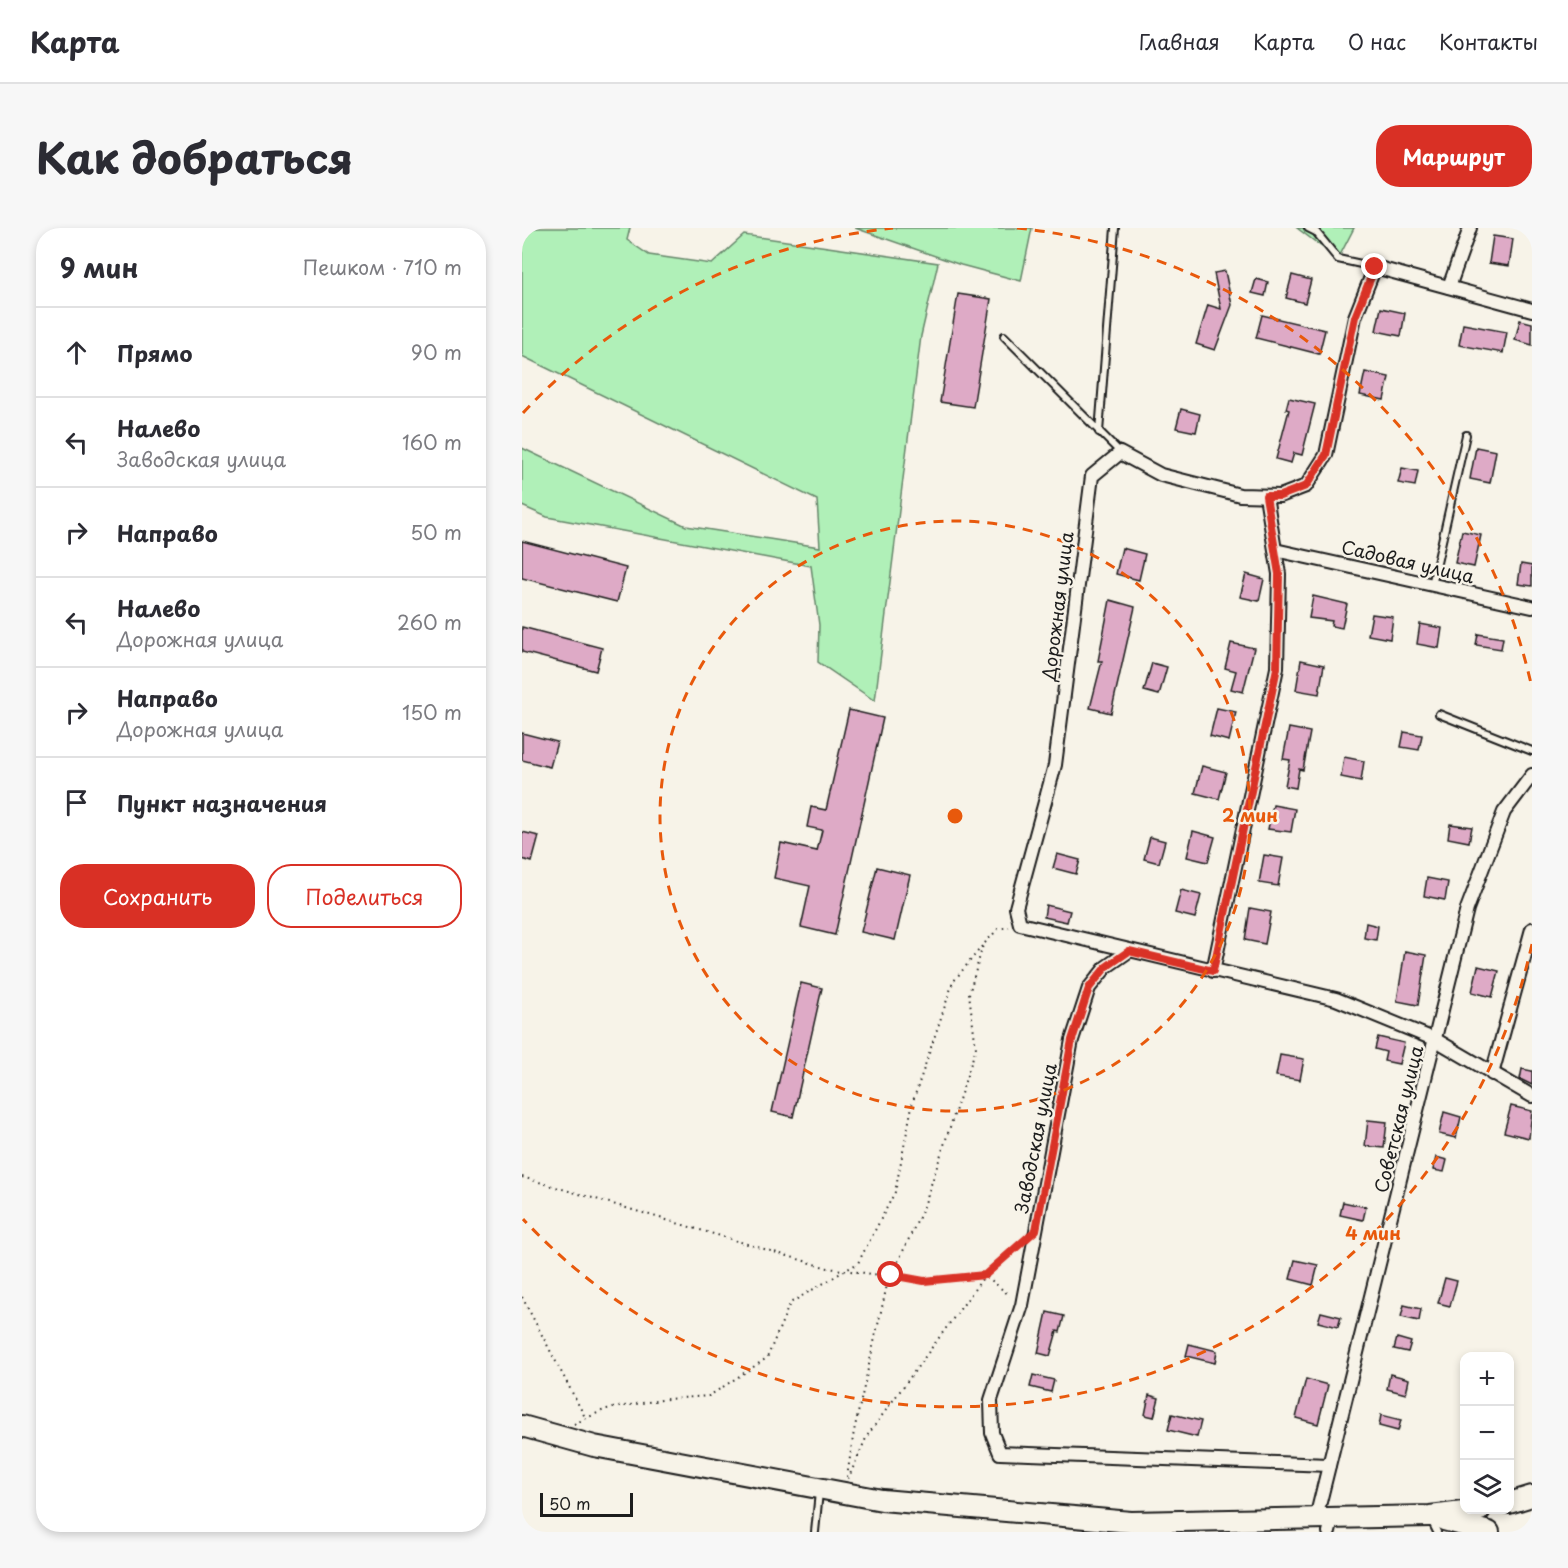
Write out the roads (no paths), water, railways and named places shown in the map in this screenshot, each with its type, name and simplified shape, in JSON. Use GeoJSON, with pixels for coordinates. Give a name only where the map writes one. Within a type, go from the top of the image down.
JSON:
{"type":"FeatureCollection","features":[{"type":"Feature","properties":{"kind":"highway"},"geometry":{"type":"LineString","coordinates":[[522,1426],[594,1446],[882,1500],[1131,1522],[1433,1524],[1489,1532]]}},
{"type":"Feature","properties":{"kind":"highway"},"geometry":{"type":"LineString","coordinates":[[1514,1501],[1532,1496]]}},
{"type":"Feature","properties":{"kind":"highway"},"geometry":{"type":"LineString","coordinates":[[1433,1524],[1464,1514]]}},
{"type":"Feature","properties":{"kind":"street"},"geometry":{"type":"LineString","coordinates":[[1449,287],[1470,228]]}},
{"type":"Feature","properties":{"kind":"street"},"geometry":{"type":"LineString","coordinates":[[1120,453],[1161,475],[1240,495],[1280,496],[1306,486],[1326,455],[1355,317],[1375,267],[1532,310]]}},
{"type":"Feature","properties":{"kind":"street","name":"Дорожная улица"},"geometry":{"type":"LineString","coordinates":[[1120,453],[1092,476],[1055,765],[1016,909],[1020,924],[1129,951]]}},
{"type":"Feature","properties":{"kind":"street"},"geometry":{"type":"LineString","coordinates":[[1213,971],[1277,668],[1279,574],[1266,496]]}},
{"type":"Feature","properties":{"kind":"street","name":"Садовая улица"},"geometry":{"type":"LineString","coordinates":[[1275,550],[1532,608]]}},
{"type":"Feature","properties":{"kind":"street","name":"Советская улица"},"geometry":{"type":"LineString","coordinates":[[1326,1522],[1329,1465],[1467,909],[1504,812],[1532,775]]}},
{"type":"Feature","properties":{"kind":"street"},"geometry":{"type":"LineString","coordinates":[[1492,1074],[1532,928]]}},
{"type":"Feature","properties":{"kind":"street"},"geometry":{"type":"LineString","coordinates":[[1129,951],[1336,999],[1436,1040],[1532,1096]]}},
{"type":"Feature","properties":{"kind":"street","name":"Заводская улица"},"geometry":{"type":"LineString","coordinates":[[1129,951],[1106,967],[1089,988],[1072,1040],[1022,1305],[991,1400],[992,1433],[1000,1453],[1329,1465]]}},
{"type":"Feature","properties":{"kind":"lane"},"geometry":{"type":"LineString","coordinates":[[1099,432],[1115,228]]}},
{"type":"Feature","properties":{"kind":"lane"},"geometry":{"type":"LineString","coordinates":[[1308,228],[1316,232],[1338,259],[1375,267]]}},
{"type":"Feature","properties":{"kind":"lane"},"geometry":{"type":"LineString","coordinates":[[1004,336],[1120,453]]}},
{"type":"Feature","properties":{"kind":"lane"},"geometry":{"type":"LineString","coordinates":[[1432,585],[1466,435]]}},
{"type":"Feature","properties":{"kind":"lane"},"geometry":{"type":"LineString","coordinates":[[1439,714],[1532,751]]}},
{"type":"Feature","properties":{"kind":"lane"},"geometry":{"type":"LineString","coordinates":[[815,1532],[819,1488]]}}]}
